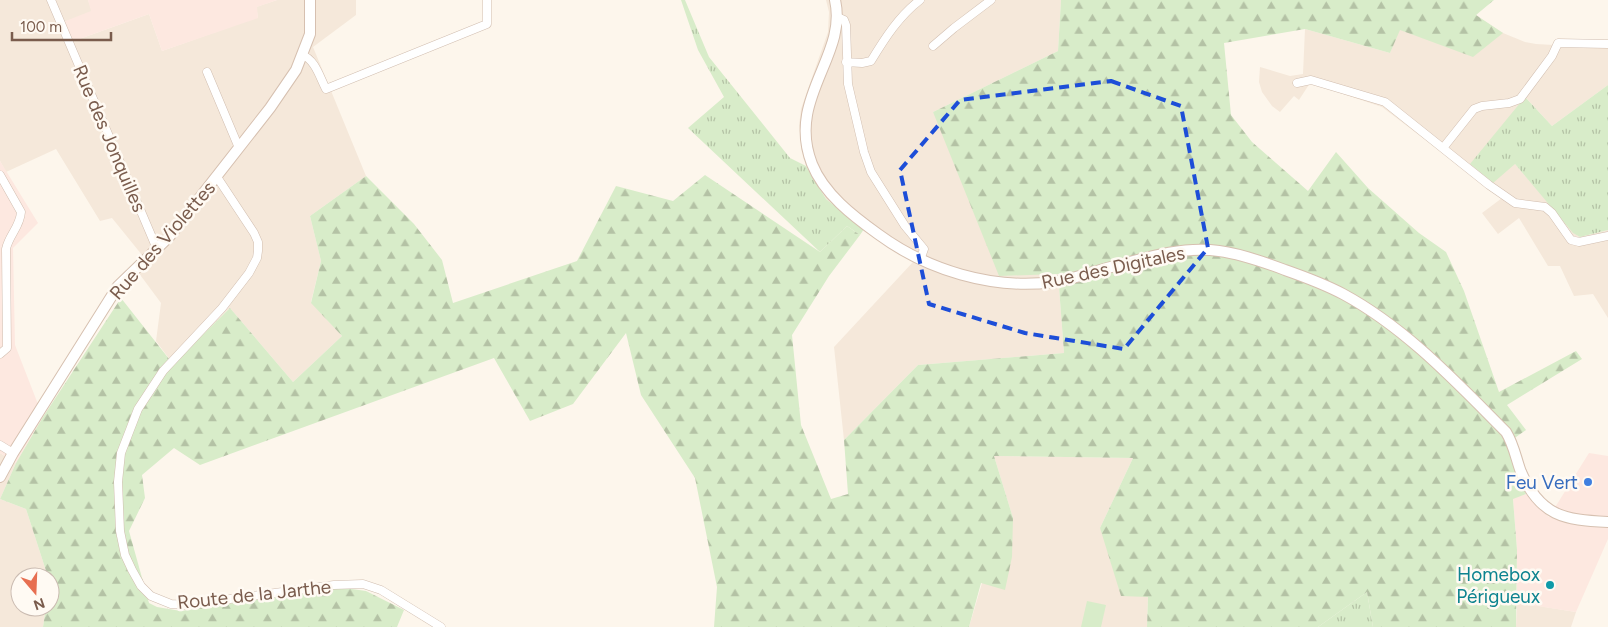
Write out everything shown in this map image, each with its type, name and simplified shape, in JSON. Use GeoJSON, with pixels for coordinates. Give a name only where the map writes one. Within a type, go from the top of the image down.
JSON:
{"type":"FeatureCollection","features":[{"type":"Feature","properties":{"kind":"street","name":"Rue des Jonquilles"},"geometry":{"type":"LineString","coordinates":[[51,0],[157,249]]}},
{"type":"Feature","properties":{"kind":"street","name":"Rue des Violettes"},"geometry":{"type":"LineString","coordinates":[[0,477],[13,453],[118,286],[169,237],[217,178],[296,70],[310,34],[310,0]]}},
{"type":"Feature","properties":{"kind":"street"},"geometry":{"type":"LineString","coordinates":[[302,55],[307,56],[326,89],[487,24],[487,0]]}},
{"type":"Feature","properties":{"kind":"street","name":"Rue des Digitales"},"geometry":{"type":"LineString","coordinates":[[835,0],[837,17],[834,37],[812,92],[806,118],[807,143],[812,164],[824,185],[847,210],[885,240],[920,260],[937,267],[972,277],[1013,283],[1054,282],[1168,253],[1193,250],[1217,250],[1250,258],[1318,282],[1352,299],[1397,330],[1452,377],[1506,432],[1525,480],[1539,502],[1565,517],[1608,522]]}},
{"type":"Feature","properties":{"kind":"street"},"geometry":{"type":"LineString","coordinates":[[846,62],[862,63],[871,61],[884,39],[907,10],[920,0]]}},
{"type":"Feature","properties":{"kind":"street"},"geometry":{"type":"LineString","coordinates":[[933,46],[992,0]]}},
{"type":"Feature","properties":{"kind":"street"},"geometry":{"type":"LineString","coordinates":[[837,17],[844,20],[846,25],[846,62],[850,92],[864,152],[871,172],[905,226],[924,249],[920,260]]}},
{"type":"Feature","properties":{"kind":"street"},"geometry":{"type":"LineString","coordinates":[[1442,148],[1474,109],[1520,99],[1552,56],[1558,43],[1608,44]]}},
{"type":"Feature","properties":{"kind":"street"},"geometry":{"type":"LineString","coordinates":[[208,72],[239,148]]}},
{"type":"Feature","properties":{"kind":"street"},"geometry":{"type":"LineString","coordinates":[[1297,83],[1311,80],[1385,102],[1514,204],[1545,207],[1552,213],[1571,240],[1579,242],[1608,236]]}},
{"type":"Feature","properties":{"kind":"street"},"geometry":{"type":"LineString","coordinates":[[0,175],[20,212],[20,219],[6,249],[7,348],[0,354]]}},
{"type":"Feature","properties":{"kind":"street","name":"Route de la Jarthe"},"geometry":{"type":"LineString","coordinates":[[217,178],[254,233],[258,242],[257,258],[249,274],[222,308],[162,371],[138,409],[121,453],[118,482],[120,531],[132,570],[141,586],[150,596],[171,604],[186,604],[334,585],[363,584],[381,590],[441,627]]}},
{"type":"Feature","properties":{"kind":"street"},"geometry":{"type":"LineString","coordinates":[[0,445],[13,453]]}},
{"type":"Feature","properties":{"kind":"highlighted area"},"geometry":{"type":"Polygon","coordinates":[[[1111,81],[1181,106],[1208,248],[1124,349],[1025,333],[929,304],[900,170],[960,100],[1111,81]]]}},
{"type":"Feature","properties":{"kind":"shaded area"},"geometry":{"type":"Polygon","coordinates":[[[0,0],[88,0],[92,11],[71,42],[149,14],[162,51],[258,17],[256,7],[277,0],[356,0],[356,15],[313,47],[366,176],[310,216],[321,261],[311,302],[342,336],[293,382],[230,308],[173,364],[156,341],[161,303],[138,272],[142,255],[112,218],[100,221],[56,149],[6,172],[0,161],[0,0]]]}},
{"type":"Feature","properties":{"kind":"shaded area"},"geometry":{"type":"Polygon","coordinates":[[[88,0],[277,0],[257,7],[258,18],[162,51],[149,14],[71,42],[63,22],[91,11],[88,0]]]}},
{"type":"Feature","properties":{"kind":"shaded area"},"geometry":{"type":"Polygon","coordinates":[[[826,0],[1061,0],[1058,51],[933,112],[1058,274],[1064,353],[918,365],[844,440],[834,347],[913,262],[864,229],[826,199],[806,166],[799,126],[801,109],[828,32],[829,12],[826,0]]]}},
{"type":"Feature","properties":{"kind":"shaded area"},"geometry":{"type":"Polygon","coordinates":[[[1475,15],[1503,33],[1525,42],[1608,48],[1608,85],[1552,126],[1526,98],[1515,164],[1574,233],[1580,237],[1608,230],[1608,318],[1593,294],[1574,296],[1560,266],[1548,266],[1519,218],[1498,234],[1482,213],[1502,198],[1382,107],[1310,83],[1299,100],[1294,96],[1280,112],[1272,106],[1262,92],[1259,82],[1260,67],[1290,76],[1303,74],[1305,29],[1390,53],[1399,30],[1475,15]]]}},
{"type":"Feature","properties":{"kind":"shaded area"},"geometry":{"type":"Polygon","coordinates":[[[0,161],[38,223],[13,248],[15,345],[43,417],[16,463],[0,453],[0,161]]]}},
{"type":"Feature","properties":{"kind":"shaded area"},"geometry":{"type":"Polygon","coordinates":[[[0,453],[16,463],[0,499],[0,453]]]}},
{"type":"Feature","properties":{"kind":"shaded area"},"geometry":{"type":"Polygon","coordinates":[[[1589,453],[1608,456],[1608,539],[1576,612],[1517,603],[1517,550],[1513,498],[1526,494],[1549,517],[1589,453]]]}},
{"type":"Feature","properties":{"kind":"shaded area"},"geometry":{"type":"Polygon","coordinates":[[[994,456],[1133,458],[1100,528],[1148,596],[1147,627],[969,627],[982,583],[1013,518],[994,456]]]}},
{"type":"Feature","properties":{"kind":"shaded area"},"geometry":{"type":"Polygon","coordinates":[[[0,499],[26,509],[45,567],[10,567],[10,617],[44,617],[43,627],[0,627],[0,499]]]}},
{"type":"Feature","properties":{"kind":"shaded area"},"geometry":{"type":"Polygon","coordinates":[[[1517,603],[1576,612],[1571,627],[1516,627],[1517,603]]]}},
{"type":"Feature","properties":{"kind":"green space"},"geometry":{"type":"Polygon","coordinates":[[[681,0],[685,0],[709,57],[790,158],[806,166],[826,199],[864,229],[860,235],[847,226],[820,252],[688,128],[724,97],[698,50],[681,0]]]}},
{"type":"Feature","properties":{"kind":"green space"},"geometry":{"type":"Polygon","coordinates":[[[1061,0],[1494,0],[1476,15],[1503,33],[1473,57],[1400,30],[1390,53],[1305,29],[1224,43],[1231,115],[1252,142],[1308,191],[1336,152],[1368,188],[1419,233],[1446,252],[1464,291],[1499,392],[1576,351],[1582,359],[1507,405],[1526,430],[1506,444],[1526,494],[1513,499],[1517,550],[1516,627],[1373,627],[1367,592],[1318,627],[1147,627],[1148,597],[1121,596],[1100,528],[1133,458],[994,456],[1013,518],[1012,557],[1005,590],[981,583],[969,627],[714,627],[717,587],[695,478],[641,395],[626,333],[573,404],[530,421],[494,358],[200,465],[174,448],[142,475],[145,498],[129,531],[149,603],[157,607],[181,611],[338,587],[366,591],[404,610],[397,627],[43,627],[44,617],[60,617],[60,567],[45,567],[26,509],[0,499],[16,463],[43,417],[121,298],[173,364],[230,308],[293,382],[342,336],[311,303],[321,261],[310,216],[366,176],[414,224],[442,260],[453,303],[577,261],[616,186],[673,201],[705,175],[820,252],[847,226],[860,235],[829,276],[792,335],[801,425],[831,499],[848,494],[844,440],[918,365],[1064,353],[1058,274],[999,276],[933,112],[1058,51],[1061,0]]]}},
{"type":"Feature","properties":{"kind":"green space"},"geometry":{"type":"Polygon","coordinates":[[[1608,85],[1608,230],[1580,237],[1573,233],[1515,164],[1493,183],[1470,164],[1525,97],[1552,126],[1608,85]]]}},
{"type":"Feature","properties":{"kind":"green space"},"geometry":{"type":"Polygon","coordinates":[[[1367,592],[1373,627],[1318,627],[1367,592]]]}},
{"type":"Feature","properties":{"kind":"green space"},"geometry":{"type":"Polygon","coordinates":[[[1087,601],[1106,605],[1101,627],[1081,627],[1087,601]]]}},
{"type":"Feature","properties":{"kind":"place","name":"Feu Vert"},"geometry":{"type":"Point","coordinates":[1588,482]}},
{"type":"Feature","properties":{"kind":"place","name":"Homebox Périgueux"},"geometry":{"type":"Point","coordinates":[1550,585]}}]}
